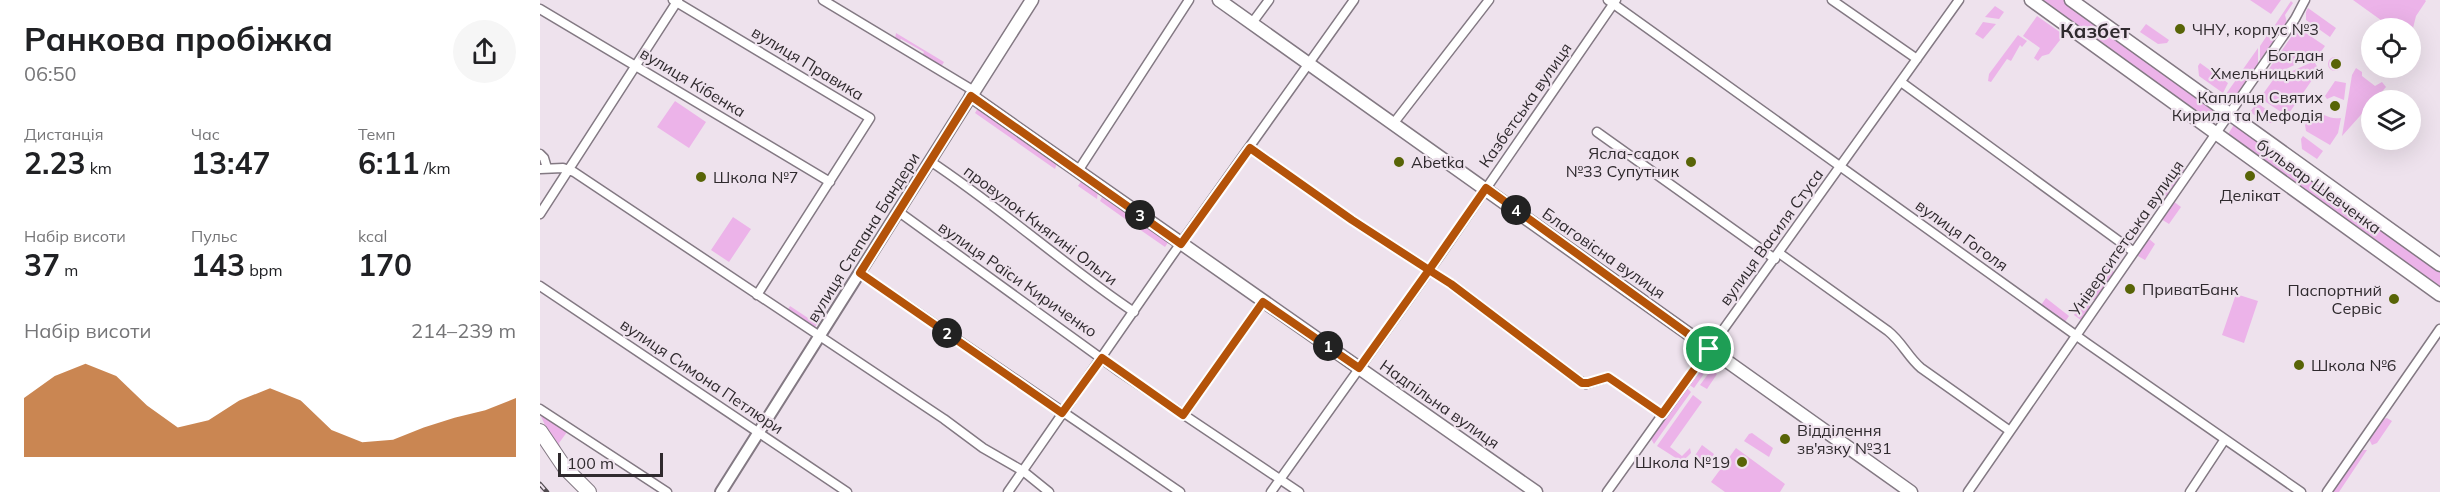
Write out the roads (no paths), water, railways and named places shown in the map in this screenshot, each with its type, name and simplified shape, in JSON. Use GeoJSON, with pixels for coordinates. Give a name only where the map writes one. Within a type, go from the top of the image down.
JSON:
{"type":"FeatureCollection","features":[{"type":"Feature","properties":{"kind":"main road","name":"вулиця Степана Бандери"},"geometry":{"type":"LineString","coordinates":[[973,94],[1032,0]]}},
{"type":"Feature","properties":{"kind":"main road","name":"Благовісна вулиця"},"geometry":{"type":"LineString","coordinates":[[1219,0],[1911,492]]}},
{"type":"Feature","properties":{"kind":"main road","name":"бульвар Шевченка"},"geometry":{"type":"LineString","coordinates":[[2031,0],[2440,295]]}},
{"type":"Feature","properties":{"kind":"main road","name":"бульвар Шевченка"},"geometry":{"type":"LineString","coordinates":[[2071,0],[2440,265]]}},
{"type":"Feature","properties":{"kind":"main road","name":"Надпільна вулиця"},"geometry":{"type":"LineString","coordinates":[[973,94],[1263,302],[1536,492]]}},
{"type":"Feature","properties":{"kind":"main road"},"geometry":{"type":"LineString","coordinates":[[540,431],[565,468],[589,492]]}},
{"type":"Feature","properties":{"kind":"street","name":"Надпільна вулиця"},"geometry":{"type":"LineString","coordinates":[[823,0],[973,94]]}},
{"type":"Feature","properties":{"kind":"street"},"geometry":{"type":"LineString","coordinates":[[1078,171],[1189,0]]}},
{"type":"Feature","properties":{"kind":"street"},"geometry":{"type":"LineString","coordinates":[[1252,23],[1269,0]]}},
{"type":"Feature","properties":{"kind":"street"},"geometry":{"type":"LineString","coordinates":[[1008,492],[1354,0]]}},
{"type":"Feature","properties":{"kind":"street"},"geometry":{"type":"LineString","coordinates":[[1393,124],[1489,0]]}},
{"type":"Feature","properties":{"kind":"street"},"geometry":{"type":"LineString","coordinates":[[1832,0],[1917,58]]}},
{"type":"Feature","properties":{"kind":"street","name":"вулиця Василя Стуса"},"geometry":{"type":"LineString","coordinates":[[1608,492],[1959,0]]}},
{"type":"Feature","properties":{"kind":"street","name":"Університетська вулиця"},"geometry":{"type":"LineString","coordinates":[[1968,492],[2295,19],[2305,0]]}},
{"type":"Feature","properties":{"kind":"street"},"geometry":{"type":"LineString","coordinates":[[540,214],[676,1]]}},
{"type":"Feature","properties":{"kind":"street","name":"вулиця Правика"},"geometry":{"type":"LineString","coordinates":[[676,1],[870,118],[757,295]]}},
{"type":"Feature","properties":{"kind":"street","name":"вулиця Гоголя"},"geometry":{"type":"LineString","coordinates":[[1613,1],[2076,335],[2301,492]]}},
{"type":"Feature","properties":{"kind":"street","name":"Казбетська вулиця"},"geometry":{"type":"LineString","coordinates":[[1271,492],[1429,270],[1613,1]]}},
{"type":"Feature","properties":{"kind":"street","name":"вулиця Кібенка"},"geometry":{"type":"LineString","coordinates":[[540,9],[830,182]]}},
{"type":"Feature","properties":{"kind":"street"},"geometry":{"type":"LineString","coordinates":[[1901,82],[2134,252]]}},
{"type":"Feature","properties":{"kind":"street","name":"вулиця Степана Бандери"},"geometry":{"type":"LineString","coordinates":[[721,492],[973,94]]}},
{"type":"Feature","properties":{"kind":"street"},"geometry":{"type":"LineString","coordinates":[[1597,132],[1888,331],[1904,345],[1912,360],[1921,368],[2010,431]]}},
{"type":"Feature","properties":{"kind":"street"},"geometry":{"type":"LineString","coordinates":[[1250,148],[1352,220],[1451,284],[1582,383],[1608,377],[1662,414]]}},
{"type":"Feature","properties":{"kind":"street"},"geometry":{"type":"LineString","coordinates":[[540,154],[545,160],[543,169],[569,169],[952,424],[989,452],[1023,471],[1049,492]]}},
{"type":"Feature","properties":{"kind":"street","name":"провулок Княгині Ольги"},"geometry":{"type":"LineString","coordinates":[[930,161],[1093,284],[1134,312]]}},
{"type":"Feature","properties":{"kind":"street","name":"вулиця Раїси Кириченко"},"geometry":{"type":"LineString","coordinates":[[899,212],[1183,415],[1299,492]]}},
{"type":"Feature","properties":{"kind":"street"},"geometry":{"type":"LineString","coordinates":[[860,273],[1180,492]]}},
{"type":"Feature","properties":{"kind":"street","name":"вулиця Симона Петлюри"},"geometry":{"type":"LineString","coordinates":[[540,286],[847,492]]}},
{"type":"Feature","properties":{"kind":"street"},"geometry":{"type":"LineString","coordinates":[[1183,415],[1263,302]]}},
{"type":"Feature","properties":{"kind":"street"},"geometry":{"type":"LineString","coordinates":[[2327,492],[2440,329]]}},
{"type":"Feature","properties":{"kind":"street"},"geometry":{"type":"LineString","coordinates":[[540,409],[666,492]]}},
{"type":"Feature","properties":{"kind":"street"},"geometry":{"type":"LineString","coordinates":[[2190,492],[2225,439]]}},
{"type":"Feature","properties":{"kind":"railway"},"geometry":{"type":"LineString","coordinates":[[540,484],[547,492]]}},
{"type":"Feature","properties":{"kind":"place","name":"ЧНУ, корпус №3"},"geometry":{"type":"Point","coordinates":[2180,29]}},
{"type":"Feature","properties":{"kind":"place","name":"Богдан Хмельницький"},"geometry":{"type":"Point","coordinates":[2336,64]}},
{"type":"Feature","properties":{"kind":"place","name":"Каплиця Святих Кирила та Мефодія"},"geometry":{"type":"Point","coordinates":[2335,106]}},
{"type":"Feature","properties":{"kind":"place","name":"Abetka"},"geometry":{"type":"Point","coordinates":[1399,162]}},
{"type":"Feature","properties":{"kind":"place","name":"Ясла-садок №33 Супутник"},"geometry":{"type":"Point","coordinates":[1691,162]}},
{"type":"Feature","properties":{"kind":"place","name":"Делікат"},"geometry":{"type":"Point","coordinates":[2250,176]}},
{"type":"Feature","properties":{"kind":"place","name":"Школа №7"},"geometry":{"type":"Point","coordinates":[701,177]}},
{"type":"Feature","properties":{"kind":"place","name":"ПриватБанк"},"geometry":{"type":"Point","coordinates":[2130,289]}},
{"type":"Feature","properties":{"kind":"place","name":"Паспортний Сервіс"},"geometry":{"type":"Point","coordinates":[2394,299]}},
{"type":"Feature","properties":{"kind":"place","name":"Школа №6"},"geometry":{"type":"Point","coordinates":[2299,365]}},
{"type":"Feature","properties":{"kind":"place","name":"Відділення зв'язку №31"},"geometry":{"type":"Point","coordinates":[1785,439]}},
{"type":"Feature","properties":{"kind":"place","name":"Школа №19"},"geometry":{"type":"Point","coordinates":[1742,462]}},
{"type":"Feature","properties":{"kind":"district","name":"Казбет"},"geometry":{"type":"Point","coordinates":[2095,31]}}]}
